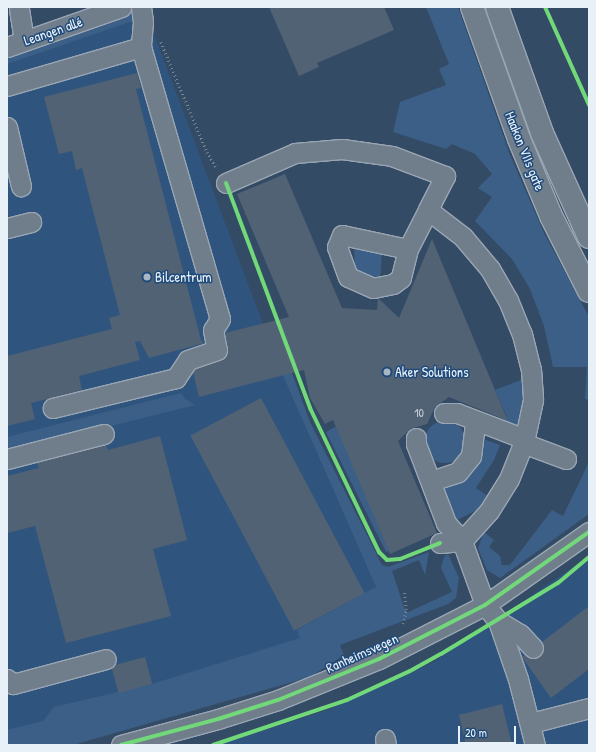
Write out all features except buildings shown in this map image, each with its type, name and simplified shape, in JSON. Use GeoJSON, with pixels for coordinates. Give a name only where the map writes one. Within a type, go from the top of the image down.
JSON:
{"type":"FeatureCollection","features":[{"type":"Feature","properties":{"kind":"main road","name":"Haakon VIIs gate"},"geometry":{"type":"LineString","coordinates":[[472,7],[519,139],[551,216],[589,291]]}},
{"type":"Feature","properties":{"kind":"main road","name":"Haakon VIIs gate"},"geometry":{"type":"LineString","coordinates":[[497,7],[542,133],[589,237]]}},
{"type":"Feature","properties":{"kind":"street","name":"Leangen allé"},"geometry":{"type":"LineString","coordinates":[[16,43],[121,7]]}},
{"type":"Feature","properties":{"kind":"street"},"geometry":{"type":"LineString","coordinates":[[53,408],[176,378],[188,360],[218,350],[213,330],[220,319],[141,46],[143,22],[141,7]]}},
{"type":"Feature","properties":{"kind":"street"},"geometry":{"type":"LineString","coordinates":[[16,43],[19,9]]}},
{"type":"Feature","properties":{"kind":"street"},"geometry":{"type":"LineString","coordinates":[[7,86],[141,46]]}},
{"type":"Feature","properties":{"kind":"street"},"geometry":{"type":"LineString","coordinates":[[7,127],[21,186]]}},
{"type":"Feature","properties":{"kind":"street"},"geometry":{"type":"LineString","coordinates":[[226,183],[295,153],[342,149],[392,156],[445,176],[408,249]]}},
{"type":"Feature","properties":{"kind":"street"},"geometry":{"type":"LineString","coordinates":[[428,210],[463,237],[490,269],[508,300],[522,334],[531,369],[534,400],[524,441],[509,479],[489,511],[462,541],[440,543]]}},
{"type":"Feature","properties":{"kind":"street"},"geometry":{"type":"LineString","coordinates":[[7,228],[31,222]]}},
{"type":"Feature","properties":{"kind":"street"},"geometry":{"type":"LineString","coordinates":[[444,413],[457,414],[566,459]]}},
{"type":"Feature","properties":{"kind":"street"},"geometry":{"type":"LineString","coordinates":[[431,481],[458,472],[471,456],[475,421]]}},
{"type":"Feature","properties":{"kind":"street"},"geometry":{"type":"LineString","coordinates":[[7,459],[104,434]]}},
{"type":"Feature","properties":{"kind":"street"},"geometry":{"type":"LineString","coordinates":[[416,438],[416,444],[446,523],[462,541],[485,605],[498,621],[520,634],[533,648]]}},
{"type":"Feature","properties":{"kind":"street","name":"Ranheimsvegen"},"geometry":{"type":"LineString","coordinates":[[121,745],[218,719],[278,700],[379,658],[485,605],[589,532]]}},
{"type":"Feature","properties":{"kind":"street"},"geometry":{"type":"LineString","coordinates":[[498,621],[531,723],[535,745]]}},
{"type":"Feature","properties":{"kind":"street"},"geometry":{"type":"LineString","coordinates":[[7,679],[13,684],[106,659]]}},
{"type":"Feature","properties":{"kind":"street"},"geometry":{"type":"LineString","coordinates":[[531,723],[589,708]]}},
{"type":"Feature","properties":{"kind":"path"},"geometry":{"type":"LineString","coordinates":[[159,36],[207,152],[226,183]]}},
{"type":"Feature","properties":{"kind":"path"},"geometry":{"type":"LineString","coordinates":[[403,624],[406,610],[404,591]]}},
{"type":"Feature","properties":{"kind":"path"},"geometry":{"type":"LineString","coordinates":[[398,626],[409,622]]}},
{"type":"Feature","properties":{"kind":"shaded area"},"geometry":{"type":"Polygon","coordinates":[[[426,7],[458,7],[510,155],[544,233],[589,317],[589,400],[585,399],[587,367],[553,367],[544,326],[530,289],[512,259],[475,221],[492,197],[478,188],[492,174],[475,154],[452,144],[446,149],[393,132],[400,102],[446,85],[439,69],[449,64],[426,7]]]}},
{"type":"Feature","properties":{"kind":"shaded area"},"geometry":{"type":"Polygon","coordinates":[[[145,10],[280,369],[390,619],[7,736],[7,59],[145,10]]]}},
{"type":"Feature","properties":{"kind":"shaded area"},"geometry":{"type":"Polygon","coordinates":[[[135,12],[134,23],[130,22],[7,64],[7,56],[135,12]]]}},
{"type":"Feature","properties":{"kind":"shaded area"},"geometry":{"type":"Polygon","coordinates":[[[354,247],[382,252],[380,282],[355,270],[354,247]]]}},
{"type":"Feature","properties":{"kind":"shaded area"},"geometry":{"type":"Polygon","coordinates":[[[289,365],[310,422],[382,565],[388,567],[429,552],[425,575],[419,560],[392,571],[406,613],[452,592],[441,568],[444,557],[448,554],[459,578],[456,598],[448,604],[340,645],[344,655],[310,677],[73,745],[7,745],[7,730],[43,721],[54,707],[152,684],[300,638],[297,630],[376,587],[280,369],[289,365]]]}},
{"type":"Feature","properties":{"kind":"shaded area"},"geometry":{"type":"Polygon","coordinates":[[[526,378],[526,401],[521,424],[514,427],[502,419],[507,417],[495,390],[526,378]]]}},
{"type":"Feature","properties":{"kind":"shaded area"},"geometry":{"type":"Polygon","coordinates":[[[181,393],[185,399],[195,405],[7,452],[7,437],[181,393]]]}},
{"type":"Feature","properties":{"kind":"shaded area"},"geometry":{"type":"Polygon","coordinates":[[[445,421],[460,427],[466,442],[460,457],[445,463],[430,457],[424,442],[430,427],[445,421]]]}},
{"type":"Feature","properties":{"kind":"shaded area"},"geometry":{"type":"Polygon","coordinates":[[[338,425],[391,550],[386,552],[326,432],[338,425]]]}},
{"type":"Feature","properties":{"kind":"shaded area"},"geometry":{"type":"Polygon","coordinates":[[[480,438],[500,445],[494,460],[476,488],[488,496],[477,510],[457,520],[452,519],[441,491],[443,487],[461,478],[480,438]]]}},
{"type":"Feature","properties":{"kind":"shaded area"},"geometry":{"type":"Polygon","coordinates":[[[589,462],[589,514],[500,578],[487,570],[478,548],[484,532],[494,540],[489,547],[500,556],[502,565],[510,565],[552,510],[563,516],[589,462]]]}},
{"type":"Feature","properties":{"kind":"shaded area"},"geometry":{"type":"Polygon","coordinates":[[[589,556],[589,745],[219,745],[330,709],[434,662],[589,556]]]}},
{"type":"Feature","properties":{"kind":"cycle path"},"geometry":{"type":"LineString","coordinates":[[545,7],[589,105]]}},
{"type":"Feature","properties":{"kind":"cycle path"},"geometry":{"type":"LineString","coordinates":[[226,183],[310,408],[379,552],[387,560],[400,559],[440,543]]}},
{"type":"Feature","properties":{"kind":"cycle path"},"geometry":{"type":"LineString","coordinates":[[121,745],[218,719],[278,700],[379,659],[485,605],[589,532]]}},
{"type":"Feature","properties":{"kind":"cycle path"},"geometry":{"type":"LineString","coordinates":[[213,745],[347,700],[410,671],[441,654],[558,583],[589,557]]}},
{"type":"Feature","properties":{"kind":"place","name":"Bilcentrum"},"geometry":{"type":"Point","coordinates":[147,277]}},
{"type":"Feature","properties":{"kind":"place","name":"Aker Solutions"},"geometry":{"type":"Point","coordinates":[387,372]}}]}
